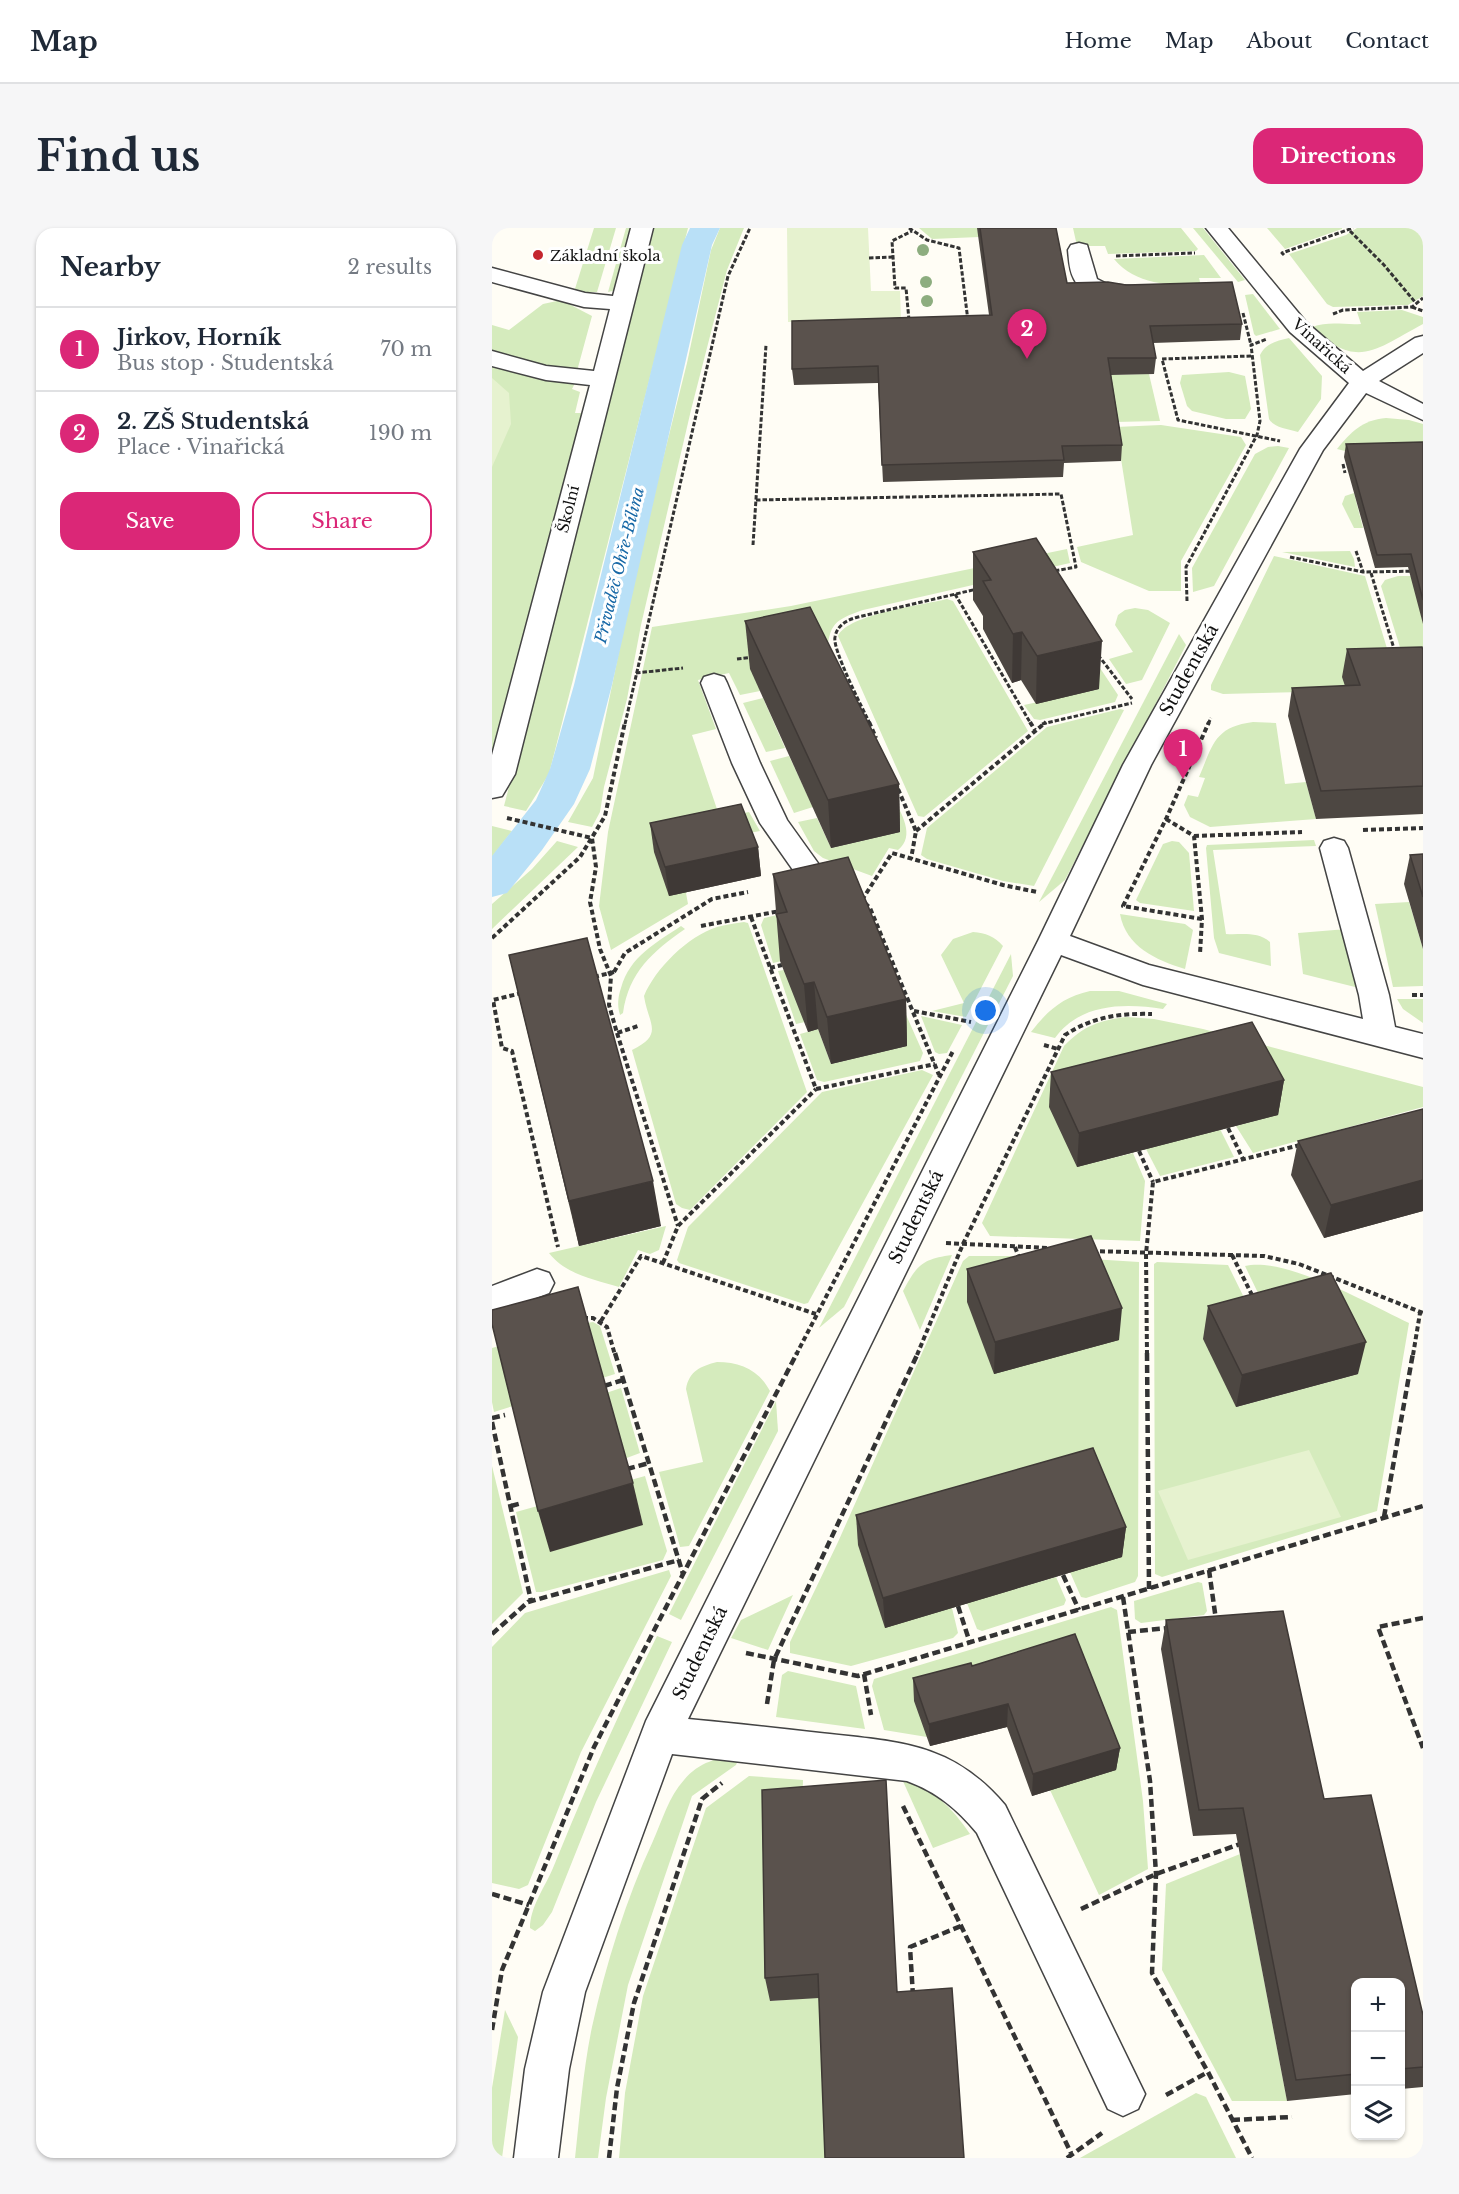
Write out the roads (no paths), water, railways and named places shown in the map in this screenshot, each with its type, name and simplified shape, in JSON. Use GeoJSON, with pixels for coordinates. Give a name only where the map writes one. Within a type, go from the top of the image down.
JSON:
{"type":"FeatureCollection","features":[{"type":"Feature","properties":{"kind":"street","name":"Školní"},"geometry":{"type":"LineString","coordinates":[[492,789],[501,774],[642,228]]}},
{"type":"Feature","properties":{"kind":"street","name":"Vinařická"},"geometry":{"type":"LineString","coordinates":[[1216,228],[1298,327],[1362,382],[1423,413]]}},
{"type":"Feature","properties":{"kind":"street"},"geometry":{"type":"LineString","coordinates":[[1080,254],[1085,279],[1092,286],[1125,292],[1148,292]]}},
{"type":"Feature","properties":{"kind":"street"},"geometry":{"type":"LineString","coordinates":[[492,275],[584,300],[623,304]]}},
{"type":"Feature","properties":{"kind":"street"},"geometry":{"type":"LineString","coordinates":[[1237,290],[1266,288]]}},
{"type":"Feature","properties":{"kind":"street","name":"Studentská"},"geometry":{"type":"LineString","coordinates":[[536,2158],[547,2069],[564,1992],[660,1734],[1053,941],[1137,765],[1312,449],[1362,382],[1423,343]]}},
{"type":"Feature","properties":{"kind":"street"},"geometry":{"type":"LineString","coordinates":[[492,358],[532,372],[563,377],[602,378]]}},
{"type":"Feature","properties":{"kind":"street"},"geometry":{"type":"LineString","coordinates":[[714,683],[746,763],[774,823],[810,873]]}},
{"type":"Feature","properties":{"kind":"street"},"geometry":{"type":"LineString","coordinates":[[1334,848],[1374,995],[1381,1035]]}},
{"type":"Feature","properties":{"kind":"street"},"geometry":{"type":"LineString","coordinates":[[1053,941],[1143,974],[1423,1046]]}},
{"type":"Feature","properties":{"kind":"street"},"geometry":{"type":"LineString","coordinates":[[492,1301],[537,1283]]}},
{"type":"Feature","properties":{"kind":"street"},"geometry":{"type":"LineString","coordinates":[[660,1734],[907,1762],[942,1774],[975,1799],[991,1820],[1123,2094]]}},
{"type":"Feature","properties":{"kind":"waterway","name":"Přivaděč Ohře-Bílina"},"geometry":{"type":"LineString","coordinates":[[492,883],[554,804],[570,769],[593,685],[697,245],[705,228]]}},
{"type":"Feature","properties":{"kind":"place","name":"Základní škola"},"geometry":{"type":"Point","coordinates":[538,255]}},
{"type":"Feature","properties":{"kind":"place","name":"2. ZŠ Studentská"},"geometry":{"type":"Point","coordinates":[1027,359]}},
{"type":"Feature","properties":{"kind":"place","name":"Jirkov, Horník"},"geometry":{"type":"Point","coordinates":[1183,779]}}]}
